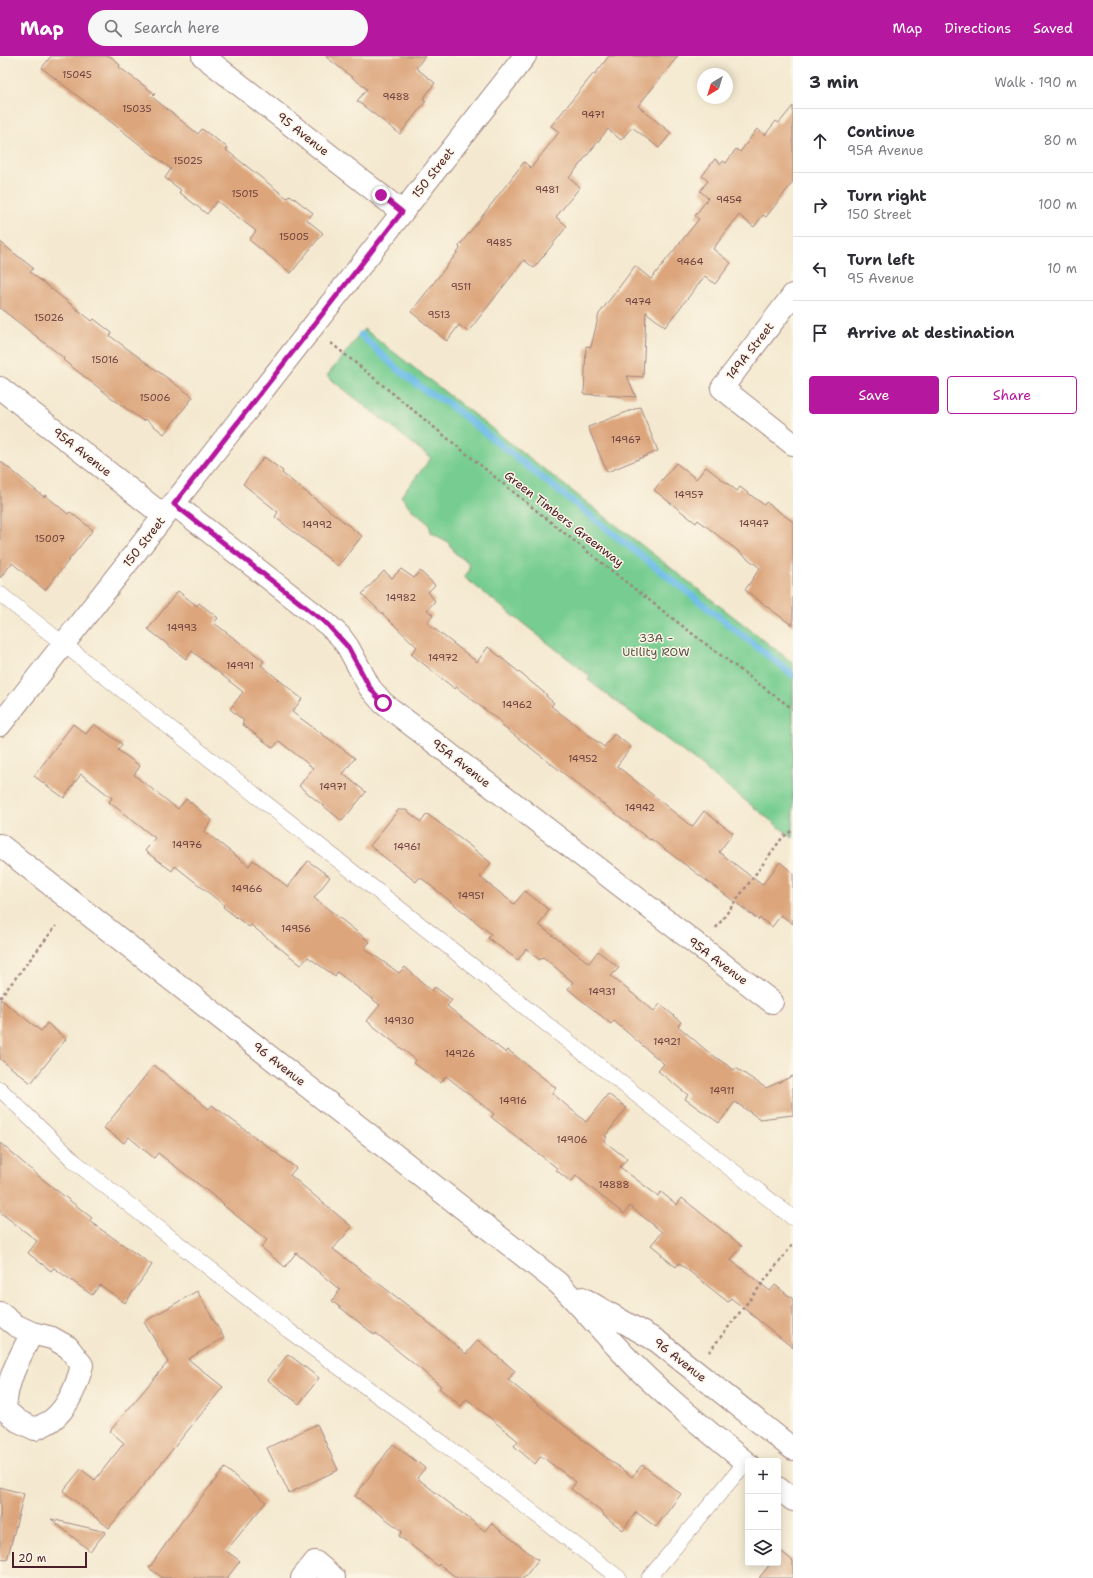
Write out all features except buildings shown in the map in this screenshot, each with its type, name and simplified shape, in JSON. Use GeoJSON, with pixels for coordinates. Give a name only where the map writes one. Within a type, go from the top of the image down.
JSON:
{"type":"FeatureCollection","features":[{"type":"Feature","properties":{"kind":"street","name":"95 Avenue"},"geometry":{"type":"LineString","coordinates":[[203,56],[402,212]]}},
{"type":"Feature","properties":{"kind":"street","name":"150 Street"},"geometry":{"type":"LineString","coordinates":[[0,725],[525,56]]}},
{"type":"Feature","properties":{"kind":"street","name":"149A Street"},"geometry":{"type":"LineString","coordinates":[[793,295],[722,388],[793,444]]}},
{"type":"Feature","properties":{"kind":"street","name":"95A Avenue"},"geometry":{"type":"LineString","coordinates":[[0,388],[336,632],[348,647],[370,688],[383,703],[772,1002]]}},
{"type":"Feature","properties":{"kind":"street","name":"96 Avenue"},"geometry":{"type":"LineString","coordinates":[[0,845],[558,1283],[588,1312],[635,1366],[672,1401],[745,1461]]}},
{"type":"Feature","properties":{"kind":"street","name":"96 Avenue"},"geometry":{"type":"LineString","coordinates":[[558,1283],[657,1341],[793,1450]]}},
{"type":"Feature","properties":{"kind":"street"},"geometry":{"type":"LineString","coordinates":[[0,1313],[15,1325],[32,1333]]}},
{"type":"Feature","properties":{"kind":"street"},"geometry":{"type":"LineString","coordinates":[[781,1490],[793,1500]]}},
{"type":"Feature","properties":{"kind":"street"},"geometry":{"type":"LineString","coordinates":[[302,1578],[315,1562],[334,1578]]}},
{"type":"Feature","properties":{"kind":"lane"},"geometry":{"type":"LineString","coordinates":[[0,594],[793,1218]]}},
{"type":"Feature","properties":{"kind":"lane"},"geometry":{"type":"LineString","coordinates":[[0,1089],[75,1162],[288,1330],[440,1441],[619,1578]]}},
{"type":"Feature","properties":{"kind":"lane"},"geometry":{"type":"LineString","coordinates":[[649,1578],[745,1465]]}},
{"type":"Feature","properties":{"kind":"path","name":"Green Timbers Greenway"},"geometry":{"type":"LineString","coordinates":[[327,340],[449,440],[724,659],[793,709]]}},
{"type":"Feature","properties":{"kind":"path"},"geometry":{"type":"LineString","coordinates":[[715,929],[782,838],[793,830]]}},
{"type":"Feature","properties":{"kind":"path"},"geometry":{"type":"LineString","coordinates":[[0,998],[56,926]]}},
{"type":"Feature","properties":{"kind":"path"},"geometry":{"type":"LineString","coordinates":[[708,1352],[793,1244]]}},
{"type":"Feature","properties":{"kind":"green space","name":"33A - Utility ROW"},"geometry":{"type":"Polygon","coordinates":[[[364,329],[793,663],[793,838],[694,760],[588,680],[590,676],[464,577],[469,571],[469,563],[456,554],[449,543],[431,532],[429,524],[412,510],[401,496],[431,458],[327,376],[364,329]]]}},
{"type":"Feature","properties":{"kind":"waterway"},"geometry":{"type":"LineString","coordinates":[[361,335],[396,368],[426,391],[446,402],[793,675]]}},
{"type":"Feature","properties":{"kind":"route"},"geometry":{"type":"LineString","coordinates":[[381,195],[402,212],[174,504],[327,624],[340,636],[356,660],[361,673],[370,688],[383,703]]}}]}
